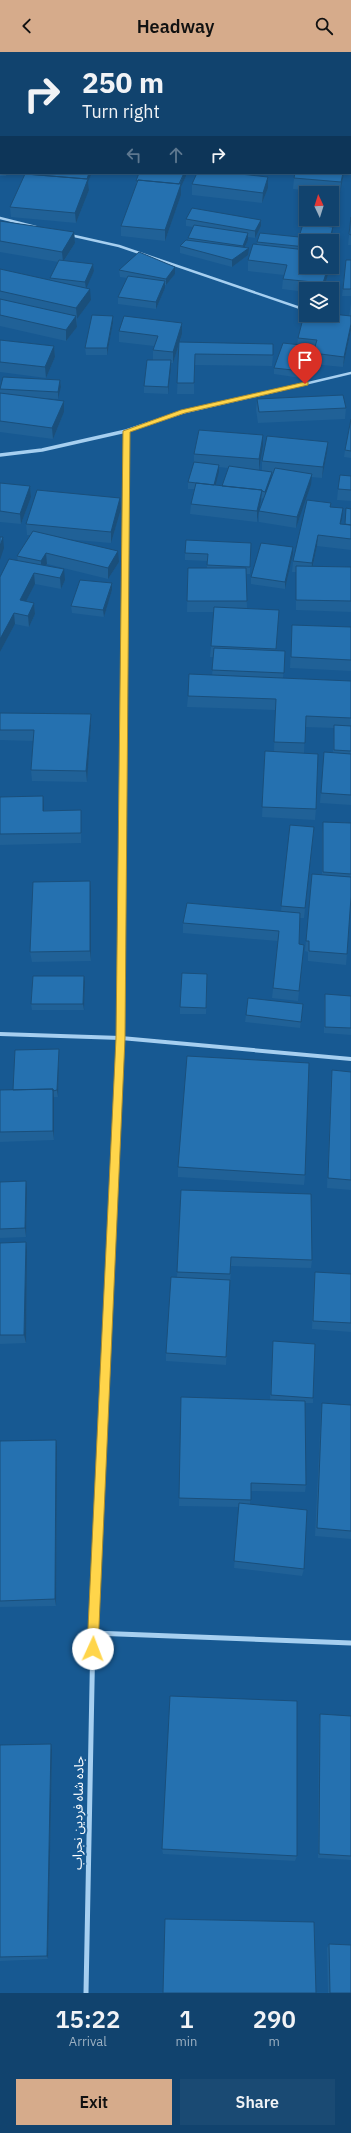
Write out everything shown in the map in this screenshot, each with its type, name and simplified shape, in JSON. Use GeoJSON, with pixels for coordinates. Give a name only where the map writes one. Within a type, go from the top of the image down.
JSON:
{"type":"FeatureCollection","features":[{"type":"Feature","properties":{"kind":"street"},"geometry":{"type":"LineString","coordinates":[[0,218],[37,227]]}},
{"type":"Feature","properties":{"kind":"street"},"geometry":{"type":"LineString","coordinates":[[67,234],[119,246],[299,308]]}},
{"type":"Feature","properties":{"kind":"street"},"geometry":{"type":"LineString","coordinates":[[0,455],[42,450],[126,431],[183,412],[351,373]]}},
{"type":"Feature","properties":{"kind":"street","name":"جاده شاه فردین نجراب"},"geometry":{"type":"LineString","coordinates":[[86,1993],[93,1634],[120,1038],[126,431]]}},
{"type":"Feature","properties":{"kind":"street"},"geometry":{"type":"LineString","coordinates":[[0,1034],[120,1038],[351,1059]]}},
{"type":"Feature","properties":{"kind":"street"},"geometry":{"type":"LineString","coordinates":[[93,1634],[351,1644]]}},
{"type":"Feature","properties":{"kind":"building"},"geometry":{"type":"Polygon","coordinates":[[[25,174],[88,179],[75,213],[10,207],[25,174]]]}},
{"type":"Feature","properties":{"kind":"building"},"geometry":{"type":"Polygon","coordinates":[[[26,174],[89,174],[87,179],[26,174]]]}},
{"type":"Feature","properties":{"kind":"building"},"geometry":{"type":"Polygon","coordinates":[[[139,174],[184,174],[179,184],[136,181],[139,174]]]}},
{"type":"Feature","properties":{"kind":"building"},"geometry":{"type":"Polygon","coordinates":[[[197,174],[240,174],[268,177],[263,193],[192,184],[197,174]]]}},
{"type":"Feature","properties":{"kind":"building"},"geometry":{"type":"Polygon","coordinates":[[[295,174],[343,174],[341,182],[294,178],[295,174]]]}},
{"type":"Feature","properties":{"kind":"building"},"geometry":{"type":"Polygon","coordinates":[[[138,180],[181,184],[165,230],[121,226],[138,180]]]}},
{"type":"Feature","properties":{"kind":"building"},"geometry":{"type":"Polygon","coordinates":[[[192,208],[261,220],[255,231],[186,219],[192,208]]]}},
{"type":"Feature","properties":{"kind":"building"},"geometry":{"type":"Polygon","coordinates":[[[351,217],[351,235],[349,234],[351,217]]]}},
{"type":"Feature","properties":{"kind":"building"},"geometry":{"type":"Polygon","coordinates":[[[0,221],[74,232],[62,252],[0,241],[0,221]]]}},
{"type":"Feature","properties":{"kind":"building"},"geometry":{"type":"Polygon","coordinates":[[[194,225],[248,233],[243,246],[188,238],[194,225]]]}},
{"type":"Feature","properties":{"kind":"building"},"geometry":{"type":"Polygon","coordinates":[[[302,226],[333,227],[331,234],[300,234],[302,226]]]}},
{"type":"Feature","properties":{"kind":"building"},"geometry":{"type":"Polygon","coordinates":[[[260,233],[299,237],[299,246],[257,242],[260,233]]]}},
{"type":"Feature","properties":{"kind":"building"},"geometry":{"type":"Polygon","coordinates":[[[186,240],[249,248],[232,260],[180,246],[186,240]]]}},
{"type":"Feature","properties":{"kind":"building"},"geometry":{"type":"Polygon","coordinates":[[[253,244],[299,249],[299,274],[326,274],[323,282],[283,279],[287,265],[248,260],[253,244]]]}},
{"type":"Feature","properties":{"kind":"building"},"geometry":{"type":"Polygon","coordinates":[[[139,252],[175,267],[166,279],[119,270],[139,252]]]}},
{"type":"Feature","properties":{"kind":"building"},"geometry":{"type":"Polygon","coordinates":[[[59,260],[93,264],[85,282],[50,278],[59,260]]]}},
{"type":"Feature","properties":{"kind":"building"},"geometry":{"type":"Polygon","coordinates":[[[346,260],[351,260],[351,289],[343,289],[346,260]]]}},
{"type":"Feature","properties":{"kind":"building"},"geometry":{"type":"Polygon","coordinates":[[[0,269],[90,289],[76,308],[0,291],[0,269]]]}},
{"type":"Feature","properties":{"kind":"building"},"geometry":{"type":"Polygon","coordinates":[[[128,276],[165,281],[156,302],[118,297],[128,276]]]}},
{"type":"Feature","properties":{"kind":"building"},"geometry":{"type":"Polygon","coordinates":[[[0,299],[76,316],[66,330],[0,315],[0,299]]]}},
{"type":"Feature","properties":{"kind":"building"},"geometry":{"type":"Polygon","coordinates":[[[92,315],[113,316],[107,348],[85,348],[92,315]]]}},
{"type":"Feature","properties":{"kind":"building"},"geometry":{"type":"Polygon","coordinates":[[[339,315],[351,316],[351,324],[344,357],[313,353],[317,340],[298,338],[302,322],[339,322],[339,315]]]}},
{"type":"Feature","properties":{"kind":"building"},"geometry":{"type":"Polygon","coordinates":[[[124,316],[182,323],[173,352],[153,350],[158,336],[119,331],[124,316]]]}},
{"type":"Feature","properties":{"kind":"building"},"geometry":{"type":"Polygon","coordinates":[[[0,340],[54,346],[45,367],[0,362],[0,340]]]}},
{"type":"Feature","properties":{"kind":"building"},"geometry":{"type":"Polygon","coordinates":[[[179,342],[273,344],[273,355],[195,354],[194,383],[177,383],[179,342]]]}},
{"type":"Feature","properties":{"kind":"building"},"geometry":{"type":"Polygon","coordinates":[[[283,343],[310,346],[302,371],[274,368],[283,343]]]}},
{"type":"Feature","properties":{"kind":"building"},"geometry":{"type":"Polygon","coordinates":[[[147,360],[171,360],[168,387],[144,386],[147,360]]]}},
{"type":"Feature","properties":{"kind":"building"},"geometry":{"type":"Polygon","coordinates":[[[3,377],[60,380],[58,392],[0,389],[3,377]]]}},
{"type":"Feature","properties":{"kind":"building"},"geometry":{"type":"Polygon","coordinates":[[[0,393],[64,401],[52,428],[0,421],[0,393]]]}},
{"type":"Feature","properties":{"kind":"building"},"geometry":{"type":"Polygon","coordinates":[[[343,395],[346,408],[259,412],[257,399],[343,395]]]}},
{"type":"Feature","properties":{"kind":"building"},"geometry":{"type":"Polygon","coordinates":[[[351,419],[351,451],[345,450],[351,419]]]}},
{"type":"Feature","properties":{"kind":"building"},"geometry":{"type":"Polygon","coordinates":[[[199,430],[263,435],[259,459],[194,454],[199,430]]]}},
{"type":"Feature","properties":{"kind":"building"},"geometry":{"type":"Polygon","coordinates":[[[267,436],[328,442],[323,467],[262,461],[267,436]]]}},
{"type":"Feature","properties":{"kind":"building"},"geometry":{"type":"Polygon","coordinates":[[[194,462],[219,465],[214,485],[188,482],[194,462]]]}},
{"type":"Feature","properties":{"kind":"building"},"geometry":{"type":"Polygon","coordinates":[[[229,466],[272,472],[265,492],[262,490],[222,486],[229,466]]]}},
{"type":"Feature","properties":{"kind":"building"},"geometry":{"type":"Polygon","coordinates":[[[275,468],[312,474],[297,517],[259,511],[275,468]]]}},
{"type":"Feature","properties":{"kind":"building"},"geometry":{"type":"Polygon","coordinates":[[[340,475],[351,476],[351,490],[338,489],[340,475]]]}},
{"type":"Feature","properties":{"kind":"building"},"geometry":{"type":"Polygon","coordinates":[[[0,483],[30,486],[20,514],[0,511],[0,483]]]}},
{"type":"Feature","properties":{"kind":"building"},"geometry":{"type":"Polygon","coordinates":[[[196,483],[262,490],[257,511],[191,504],[196,483]]]}},
{"type":"Feature","properties":{"kind":"building"},"geometry":{"type":"Polygon","coordinates":[[[37,490],[120,498],[111,532],[26,524],[37,490]]]}},
{"type":"Feature","properties":{"kind":"building"},"geometry":{"type":"Polygon","coordinates":[[[307,500],[331,503],[330,507],[343,508],[340,524],[351,525],[351,539],[318,535],[312,563],[293,561],[307,500]]]}},
{"type":"Feature","properties":{"kind":"building"},"geometry":{"type":"Polygon","coordinates":[[[346,508],[351,509],[351,525],[345,524],[346,508]]]}},
{"type":"Feature","properties":{"kind":"building"},"geometry":{"type":"Polygon","coordinates":[[[33,531],[118,551],[108,568],[46,553],[41,561],[17,556],[33,531]]]}},
{"type":"Feature","properties":{"kind":"building"},"geometry":{"type":"Polygon","coordinates":[[[0,537],[3,537],[0,546],[0,537]]]}},
{"type":"Feature","properties":{"kind":"building"},"geometry":{"type":"Polygon","coordinates":[[[186,540],[251,543],[250,567],[207,565],[208,554],[185,553],[186,540]]]}},
{"type":"Feature","properties":{"kind":"building"},"geometry":{"type":"Polygon","coordinates":[[[261,543],[293,547],[285,582],[251,577],[261,543]]]}},
{"type":"Feature","properties":{"kind":"building"},"geometry":{"type":"Polygon","coordinates":[[[9,559],[64,569],[60,578],[34,573],[20,600],[34,603],[28,616],[14,613],[0,639],[0,577],[9,559]]]}},
{"type":"Feature","properties":{"kind":"building"},"geometry":{"type":"Polygon","coordinates":[[[296,566],[351,567],[351,601],[296,600],[296,566]]]}},
{"type":"Feature","properties":{"kind":"building"},"geometry":{"type":"Polygon","coordinates":[[[188,568],[246,568],[247,601],[187,601],[188,568]]]}},
{"type":"Feature","properties":{"kind":"building"},"geometry":{"type":"Polygon","coordinates":[[[80,580],[112,583],[103,610],[71,606],[80,580]]]}},
{"type":"Feature","properties":{"kind":"building"},"geometry":{"type":"Polygon","coordinates":[[[214,607],[279,610],[276,649],[211,646],[214,607]]]}},
{"type":"Feature","properties":{"kind":"building"},"geometry":{"type":"Polygon","coordinates":[[[292,625],[351,627],[351,660],[291,657],[292,625]]]}},
{"type":"Feature","properties":{"kind":"building"},"geometry":{"type":"Polygon","coordinates":[[[214,648],[285,651],[284,673],[212,670],[214,648]]]}},
{"type":"Feature","properties":{"kind":"building"},"geometry":{"type":"Polygon","coordinates":[[[189,674],[351,681],[351,718],[306,716],[305,743],[274,742],[276,699],[188,696],[189,674]]]}},
{"type":"Feature","properties":{"kind":"building"},"geometry":{"type":"Polygon","coordinates":[[[0,713],[91,714],[86,771],[31,770],[34,730],[0,730],[0,713]]]}},
{"type":"Feature","properties":{"kind":"building"},"geometry":{"type":"Polygon","coordinates":[[[334,725],[351,726],[351,751],[334,750],[334,725]]]}},
{"type":"Feature","properties":{"kind":"building"},"geometry":{"type":"Polygon","coordinates":[[[265,751],[318,754],[316,809],[262,807],[265,751]]]}},
{"type":"Feature","properties":{"kind":"building"},"geometry":{"type":"Polygon","coordinates":[[[324,752],[351,754],[351,795],[321,793],[324,752]]]}},
{"type":"Feature","properties":{"kind":"building"},"geometry":{"type":"Polygon","coordinates":[[[43,796],[43,811],[81,810],[81,833],[0,834],[0,797],[43,796]]]}},
{"type":"Feature","properties":{"kind":"building"},"geometry":{"type":"Polygon","coordinates":[[[323,822],[351,823],[351,874],[323,872],[323,822]]]}},
{"type":"Feature","properties":{"kind":"building"},"geometry":{"type":"Polygon","coordinates":[[[290,825],[314,827],[305,908],[281,906],[290,825]]]}},
{"type":"Feature","properties":{"kind":"building"},"geometry":{"type":"Polygon","coordinates":[[[312,874],[351,877],[347,954],[309,951],[309,941],[306,941],[312,874]]]}},
{"type":"Feature","properties":{"kind":"building"},"geometry":{"type":"Polygon","coordinates":[[[90,881],[90,951],[30,952],[33,882],[90,881]]]}},
{"type":"Feature","properties":{"kind":"building"},"geometry":{"type":"Polygon","coordinates":[[[187,903],[300,913],[299,944],[304,945],[299,991],[273,988],[279,931],[183,923],[187,903]]]}},
{"type":"Feature","properties":{"kind":"building"},"geometry":{"type":"Polygon","coordinates":[[[182,973],[207,974],[206,1008],[180,1007],[182,973]]]}},
{"type":"Feature","properties":{"kind":"building"},"geometry":{"type":"Polygon","coordinates":[[[33,976],[84,976],[83,1004],[31,1004],[33,976]]]}},
{"type":"Feature","properties":{"kind":"building"},"geometry":{"type":"Polygon","coordinates":[[[325,994],[351,996],[351,1028],[325,1027],[325,994]]]}},
{"type":"Feature","properties":{"kind":"building"},"geometry":{"type":"Polygon","coordinates":[[[248,998],[303,1004],[301,1022],[246,1015],[248,998]]]}},
{"type":"Feature","properties":{"kind":"building"},"geometry":{"type":"Polygon","coordinates":[[[59,1049],[57,1090],[13,1090],[15,1050],[59,1049]]]}},
{"type":"Feature","properties":{"kind":"building"},"geometry":{"type":"Polygon","coordinates":[[[187,1056],[309,1063],[305,1175],[178,1167],[187,1056]]]}},
{"type":"Feature","properties":{"kind":"building"},"geometry":{"type":"Polygon","coordinates":[[[332,1070],[351,1072],[351,1180],[328,1178],[332,1070]]]}},
{"type":"Feature","properties":{"kind":"building"},"geometry":{"type":"Polygon","coordinates":[[[53,1089],[53,1131],[0,1132],[0,1090],[53,1089]]]}},
{"type":"Feature","properties":{"kind":"building"},"geometry":{"type":"Polygon","coordinates":[[[26,1181],[25,1228],[0,1229],[0,1182],[26,1181]]]}},
{"type":"Feature","properties":{"kind":"building"},"geometry":{"type":"Polygon","coordinates":[[[181,1190],[311,1194],[312,1260],[231,1257],[230,1274],[177,1272],[181,1190]]]}},
{"type":"Feature","properties":{"kind":"building"},"geometry":{"type":"Polygon","coordinates":[[[26,1242],[24,1335],[0,1335],[0,1243],[26,1242]]]}},
{"type":"Feature","properties":{"kind":"building"},"geometry":{"type":"Polygon","coordinates":[[[315,1272],[351,1274],[351,1323],[313,1321],[315,1272]]]}},
{"type":"Feature","properties":{"kind":"building"},"geometry":{"type":"Polygon","coordinates":[[[171,1277],[230,1280],[226,1357],[166,1353],[171,1277]]]}},
{"type":"Feature","properties":{"kind":"building"},"geometry":{"type":"Polygon","coordinates":[[[273,1341],[315,1344],[313,1398],[271,1395],[273,1341]]]}},
{"type":"Feature","properties":{"kind":"building"},"geometry":{"type":"Polygon","coordinates":[[[181,1397],[305,1401],[306,1485],[251,1483],[251,1500],[179,1498],[181,1397]]]}},
{"type":"Feature","properties":{"kind":"building"},"geometry":{"type":"Polygon","coordinates":[[[322,1403],[351,1405],[351,1531],[317,1528],[322,1403]]]}},
{"type":"Feature","properties":{"kind":"building"},"geometry":{"type":"Polygon","coordinates":[[[56,1440],[55,1599],[0,1601],[0,1441],[56,1440]]]}},
{"type":"Feature","properties":{"kind":"building"},"geometry":{"type":"Polygon","coordinates":[[[239,1503],[307,1510],[304,1569],[234,1561],[239,1503]]]}},
{"type":"Feature","properties":{"kind":"building"},"geometry":{"type":"Polygon","coordinates":[[[170,1696],[297,1701],[297,1856],[162,1849],[170,1696]]]}},
{"type":"Feature","properties":{"kind":"building"},"geometry":{"type":"Polygon","coordinates":[[[320,1714],[351,1716],[351,1856],[319,1854],[320,1714]]]}},
{"type":"Feature","properties":{"kind":"building"},"geometry":{"type":"Polygon","coordinates":[[[51,1744],[47,1956],[0,1957],[0,1745],[51,1744]]]}},
{"type":"Feature","properties":{"kind":"building"},"geometry":{"type":"Polygon","coordinates":[[[165,1919],[314,1922],[316,1993],[163,1993],[165,1919]]]}},
{"type":"Feature","properties":{"kind":"building"},"geometry":{"type":"Polygon","coordinates":[[[329,1944],[351,1945],[351,1993],[330,1993],[329,1944]]]}},
{"type":"Feature","properties":{"kind":"route"},"geometry":{"type":"LineString","coordinates":[[93,1649],[120,1038],[126,431],[183,412],[305,384]]}}]}
